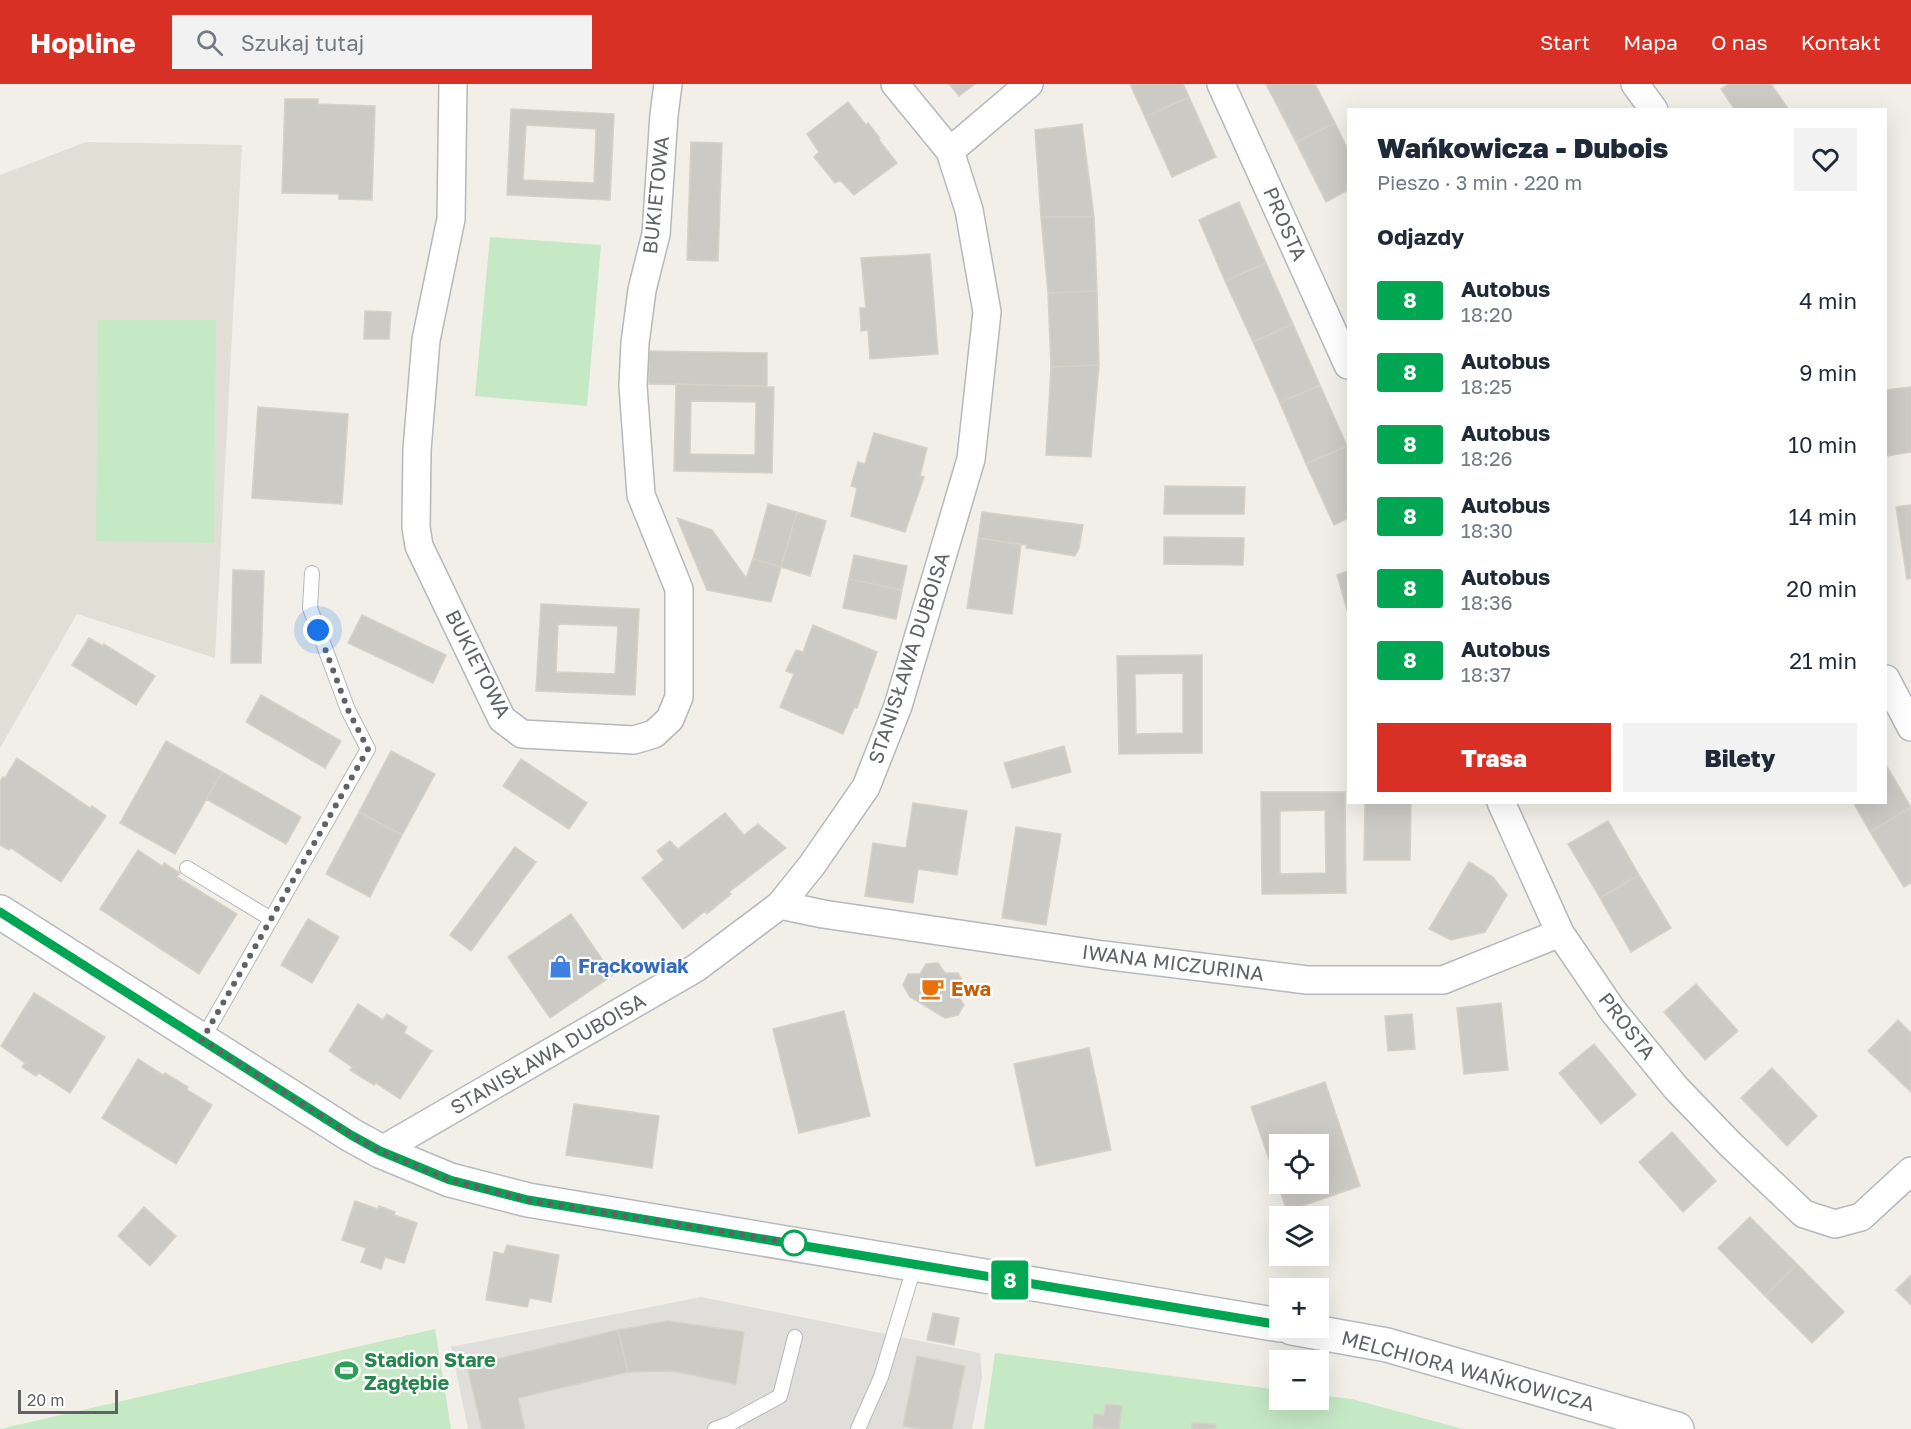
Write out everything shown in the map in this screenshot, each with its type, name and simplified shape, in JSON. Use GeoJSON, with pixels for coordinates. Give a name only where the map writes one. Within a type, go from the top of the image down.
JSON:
{"type":"FeatureCollection","features":[{"type":"Feature","properties":{"kind":"street","name":"BUKIETOWA"},"geometry":{"type":"LineString","coordinates":[[453,84],[451,219],[426,340],[418,439],[416,527],[419,546],[502,719],[522,734],[634,740],[654,734],[670,719],[679,697],[679,589],[641,495],[633,386],[635,343],[642,290],[656,234],[668,84]]}},
{"type":"Feature","properties":{"kind":"street","name":"STANISŁAWA DUBOISA"},"geometry":{"type":"LineString","coordinates":[[380,1151],[696,968],[780,905],[812,866],[866,787],[898,706],[971,459],[987,312],[969,210],[950,151],[895,84]]}},
{"type":"Feature","properties":{"kind":"street"},"geometry":{"type":"LineString","coordinates":[[950,151],[1029,84]]}},
{"type":"Feature","properties":{"kind":"street","name":"PROSTA"},"geometry":{"type":"LineString","coordinates":[[1221,84],[1347,363]]}},
{"type":"Feature","properties":{"kind":"street"},"geometry":{"type":"LineString","coordinates":[[1635,84],[1653,108]]}},
{"type":"Feature","properties":{"kind":"street"},"geometry":{"type":"LineString","coordinates":[[1887,681],[1911,727]]}},
{"type":"Feature","properties":{"kind":"street","name":"PROSTA"},"geometry":{"type":"LineString","coordinates":[[1502,804],[1560,933],[1612,1011],[1676,1088],[1730,1144],[1804,1214],[1835,1224],[1861,1217],[1911,1171]]}},
{"type":"Feature","properties":{"kind":"street","name":"IWANA MICZURINA"},"geometry":{"type":"LineString","coordinates":[[780,905],[823,914],[1103,955],[1307,980],[1443,980],[1560,933]]}},
{"type":"Feature","properties":{"kind":"street"},"geometry":{"type":"LineString","coordinates":[[0,912],[380,1151],[450,1180],[528,1200],[1269,1323]]}},
{"type":"Feature","properties":{"kind":"street","name":"MELCHIORA WAŃKOWICZA"},"geometry":{"type":"LineString","coordinates":[[1329,1335],[1387,1345],[1677,1429]]}},
{"type":"Feature","properties":{"kind":"lane"},"geometry":{"type":"LineString","coordinates":[[202,1040],[368,749],[348,710],[310,608],[312,573]]}},
{"type":"Feature","properties":{"kind":"lane"},"geometry":{"type":"LineString","coordinates":[[187,868],[271,919]]}},
{"type":"Feature","properties":{"kind":"lane"},"geometry":{"type":"LineString","coordinates":[[858,1429],[881,1377],[915,1264]]}},
{"type":"Feature","properties":{"kind":"lane"},"geometry":{"type":"LineString","coordinates":[[715,1429],[732,1423],[780,1396],[795,1337]]}},
{"type":"Feature","properties":{"kind":"shaded area"},"geometry":{"type":"Polygon","coordinates":[[[86,142],[242,145],[215,658],[77,614],[0,748],[0,175],[86,142]]]}},
{"type":"Feature","properties":{"kind":"shaded area"},"geometry":{"type":"Polygon","coordinates":[[[701,1297],[980,1353],[982,1378],[972,1429],[468,1429],[451,1347],[701,1297]]]}},
{"type":"Feature","properties":{"kind":"green space"},"geometry":{"type":"Polygon","coordinates":[[[490,237],[601,245],[587,406],[475,396],[490,237]]]}},
{"type":"Feature","properties":{"kind":"green space"},"geometry":{"type":"Polygon","coordinates":[[[98,320],[216,320],[214,543],[96,541],[98,320]]]}},
{"type":"Feature","properties":{"kind":"green space","name":"Stadion Stare Zagłębie"},"geometry":{"type":"Polygon","coordinates":[[[435,1329],[451,1429],[0,1429],[435,1329]]]}},
{"type":"Feature","properties":{"kind":"green space"},"geometry":{"type":"Polygon","coordinates":[[[995,1353],[1269,1389],[1269,1410],[1329,1410],[1329,1396],[1352,1399],[1463,1429],[984,1429],[995,1353]]]}},
{"type":"Feature","properties":{"kind":"building"},"geometry":{"type":"Polygon","coordinates":[[[949,84],[975,84],[959,96],[949,84]]]}},
{"type":"Feature","properties":{"kind":"building"},"geometry":{"type":"Polygon","coordinates":[[[1130,84],[1183,84],[1189,97],[1145,117],[1130,84]]]}},
{"type":"Feature","properties":{"kind":"building"},"geometry":{"type":"Polygon","coordinates":[[[1266,84],[1315,84],[1335,123],[1296,142],[1266,84]]]}},
{"type":"Feature","properties":{"kind":"building"},"geometry":{"type":"Polygon","coordinates":[[[1729,84],[1771,84],[1788,108],[1734,108],[1721,89],[1729,84]]]}},
{"type":"Feature","properties":{"kind":"building"},"geometry":{"type":"Polygon","coordinates":[[[1189,97],[1216,157],[1172,177],[1145,117],[1189,97]]]}},
{"type":"Feature","properties":{"kind":"building"},"geometry":{"type":"Polygon","coordinates":[[[285,99],[318,99],[318,104],[375,106],[372,200],[339,199],[339,194],[282,193],[285,99]]]}},
{"type":"Feature","properties":{"kind":"building"},"geometry":{"type":"Polygon","coordinates":[[[848,102],[866,125],[868,123],[897,163],[854,195],[840,180],[835,183],[814,157],[819,152],[807,134],[848,102]]]}},
{"type":"Feature","properties":{"kind":"building"},"geometry":{"type":"Polygon","coordinates":[[[511,109],[614,114],[610,200],[507,195],[511,109]]]}},
{"type":"Feature","properties":{"kind":"building"},"geometry":{"type":"Polygon","coordinates":[[[1335,123],[1347,148],[1347,191],[1326,202],[1296,142],[1335,123]]]}},
{"type":"Feature","properties":{"kind":"building"},"geometry":{"type":"Polygon","coordinates":[[[1082,124],[1094,217],[1041,217],[1035,130],[1082,124]]]}},
{"type":"Feature","properties":{"kind":"building"},"geometry":{"type":"Polygon","coordinates":[[[526,125],[596,129],[594,183],[523,180],[526,125]]]}},
{"type":"Feature","properties":{"kind":"building"},"geometry":{"type":"Polygon","coordinates":[[[691,142],[722,143],[718,261],[687,260],[691,142]]]}},
{"type":"Feature","properties":{"kind":"building"},"geometry":{"type":"Polygon","coordinates":[[[1239,202],[1266,263],[1225,281],[1199,220],[1239,202]]]}},
{"type":"Feature","properties":{"kind":"building"},"geometry":{"type":"Polygon","coordinates":[[[1041,217],[1094,217],[1097,291],[1048,293],[1041,217]]]}},
{"type":"Feature","properties":{"kind":"building"},"geometry":{"type":"Polygon","coordinates":[[[930,254],[938,354],[870,359],[868,330],[861,331],[860,308],[866,308],[861,258],[930,254]]]}},
{"type":"Feature","properties":{"kind":"building"},"geometry":{"type":"Polygon","coordinates":[[[1266,263],[1293,324],[1253,342],[1225,281],[1266,263]]]}},
{"type":"Feature","properties":{"kind":"building"},"geometry":{"type":"Polygon","coordinates":[[[1097,291],[1099,365],[1051,367],[1048,293],[1097,291]]]}},
{"type":"Feature","properties":{"kind":"building"},"geometry":{"type":"Polygon","coordinates":[[[365,311],[391,312],[389,339],[364,339],[365,311]]]}},
{"type":"Feature","properties":{"kind":"building"},"geometry":{"type":"Polygon","coordinates":[[[1293,324],[1320,385],[1280,403],[1253,342],[1293,324]]]}},
{"type":"Feature","properties":{"kind":"building"},"geometry":{"type":"Polygon","coordinates":[[[649,351],[767,353],[767,386],[649,384],[649,351]]]}},
{"type":"Feature","properties":{"kind":"building"},"geometry":{"type":"Polygon","coordinates":[[[1099,365],[1091,457],[1046,455],[1051,367],[1099,365]]]}},
{"type":"Feature","properties":{"kind":"building"},"geometry":{"type":"Polygon","coordinates":[[[676,384],[774,387],[772,473],[674,471],[676,384]]]}},
{"type":"Feature","properties":{"kind":"building"},"geometry":{"type":"Polygon","coordinates":[[[1320,385],[1347,446],[1306,464],[1280,403],[1320,385]]]}},
{"type":"Feature","properties":{"kind":"building"},"geometry":{"type":"Polygon","coordinates":[[[1911,387],[1911,452],[1887,456],[1887,390],[1911,387]]]}},
{"type":"Feature","properties":{"kind":"building"},"geometry":{"type":"Polygon","coordinates":[[[691,401],[756,402],[755,455],[690,454],[691,401]]]}},
{"type":"Feature","properties":{"kind":"building"},"geometry":{"type":"Polygon","coordinates":[[[258,407],[348,414],[342,504],[252,498],[258,407]]]}},
{"type":"Feature","properties":{"kind":"building"},"geometry":{"type":"Polygon","coordinates":[[[874,433],[927,448],[920,476],[924,477],[905,532],[851,516],[857,488],[851,486],[858,462],[865,464],[874,433]]]}},
{"type":"Feature","properties":{"kind":"building"},"geometry":{"type":"Polygon","coordinates":[[[1347,446],[1347,518],[1334,525],[1306,464],[1347,446]]]}},
{"type":"Feature","properties":{"kind":"building"},"geometry":{"type":"Polygon","coordinates":[[[1165,486],[1245,487],[1244,514],[1164,514],[1165,486]]]}},
{"type":"Feature","properties":{"kind":"building"},"geometry":{"type":"Polygon","coordinates":[[[768,504],[797,512],[781,567],[753,559],[768,504]]]}},
{"type":"Feature","properties":{"kind":"building"},"geometry":{"type":"Polygon","coordinates":[[[1911,505],[1911,578],[1907,579],[1896,507],[1911,505]]]}},
{"type":"Feature","properties":{"kind":"building"},"geometry":{"type":"Polygon","coordinates":[[[797,512],[826,521],[810,576],[781,567],[797,512]]]}},
{"type":"Feature","properties":{"kind":"building"},"geometry":{"type":"Polygon","coordinates":[[[982,512],[1083,525],[1079,548],[1075,556],[1026,548],[1027,545],[978,538],[982,512]]]}},
{"type":"Feature","properties":{"kind":"building"},"geometry":{"type":"Polygon","coordinates":[[[677,518],[712,530],[746,578],[753,559],[781,567],[771,602],[707,590],[677,518]]]}},
{"type":"Feature","properties":{"kind":"building"},"geometry":{"type":"Polygon","coordinates":[[[1164,537],[1244,538],[1243,565],[1164,564],[1164,537]]]}},
{"type":"Feature","properties":{"kind":"building"},"geometry":{"type":"Polygon","coordinates":[[[978,538],[1021,545],[1012,614],[967,608],[978,538]]]}},
{"type":"Feature","properties":{"kind":"building"},"geometry":{"type":"Polygon","coordinates":[[[854,555],[907,566],[902,590],[849,579],[854,555]]]}},
{"type":"Feature","properties":{"kind":"building"},"geometry":{"type":"Polygon","coordinates":[[[233,570],[264,571],[261,663],[231,663],[233,570]]]}},
{"type":"Feature","properties":{"kind":"building"},"geometry":{"type":"Polygon","coordinates":[[[1347,571],[1347,610],[1337,575],[1347,571]]]}},
{"type":"Feature","properties":{"kind":"building"},"geometry":{"type":"Polygon","coordinates":[[[849,579],[902,590],[896,619],[843,608],[849,579]]]}},
{"type":"Feature","properties":{"kind":"building"},"geometry":{"type":"Polygon","coordinates":[[[541,604],[639,609],[635,695],[536,691],[541,604]]]}},
{"type":"Feature","properties":{"kind":"building"},"geometry":{"type":"Polygon","coordinates":[[[362,615],[446,655],[433,683],[348,643],[362,615]]]}},
{"type":"Feature","properties":{"kind":"building"},"geometry":{"type":"Polygon","coordinates":[[[558,624],[618,626],[615,674],[556,672],[558,624]]]}},
{"type":"Feature","properties":{"kind":"building"},"geometry":{"type":"Polygon","coordinates":[[[813,625],[877,652],[857,708],[854,708],[843,734],[780,707],[794,674],[786,671],[796,650],[803,652],[813,625]]]}},
{"type":"Feature","properties":{"kind":"building"},"geometry":{"type":"Polygon","coordinates":[[[89,638],[103,646],[104,644],[155,676],[136,705],[72,665],[89,638]]]}},
{"type":"Feature","properties":{"kind":"building"},"geometry":{"type":"Polygon","coordinates":[[[1202,655],[1202,753],[1119,754],[1117,656],[1202,655]]]}},
{"type":"Feature","properties":{"kind":"building"},"geometry":{"type":"Polygon","coordinates":[[[1183,673],[1183,733],[1136,734],[1135,674],[1183,673]]]}},
{"type":"Feature","properties":{"kind":"building"},"geometry":{"type":"Polygon","coordinates":[[[261,695],[341,741],[325,768],[246,722],[261,695]]]}},
{"type":"Feature","properties":{"kind":"building"},"geometry":{"type":"Polygon","coordinates":[[[166,741],[222,772],[175,854],[120,823],[166,741]]]}},
{"type":"Feature","properties":{"kind":"building"},"geometry":{"type":"Polygon","coordinates":[[[1064,746],[1071,772],[1012,788],[1004,763],[1064,746]]]}},
{"type":"Feature","properties":{"kind":"building"},"geometry":{"type":"Polygon","coordinates":[[[391,751],[435,774],[402,835],[359,812],[391,751]]]}},
{"type":"Feature","properties":{"kind":"building"},"geometry":{"type":"Polygon","coordinates":[[[17,758],[90,808],[92,806],[106,816],[61,882],[11,848],[9,850],[0,845],[0,781],[3,777],[5,778],[17,758]]]}},
{"type":"Feature","properties":{"kind":"building"},"geometry":{"type":"Polygon","coordinates":[[[521,759],[587,803],[569,829],[503,786],[521,759]]]}},
{"type":"Feature","properties":{"kind":"building"},"geometry":{"type":"Polygon","coordinates":[[[1887,767],[1911,807],[1870,832],[1854,804],[1887,804],[1887,767]]]}},
{"type":"Feature","properties":{"kind":"building"},"geometry":{"type":"Polygon","coordinates":[[[222,772],[301,817],[286,844],[206,799],[222,772]]]}},
{"type":"Feature","properties":{"kind":"building"},"geometry":{"type":"Polygon","coordinates":[[[1261,792],[1345,792],[1346,893],[1262,894],[1261,792]]]}},
{"type":"Feature","properties":{"kind":"building"},"geometry":{"type":"Polygon","coordinates":[[[913,803],[967,811],[957,875],[918,869],[913,903],[865,896],[873,843],[906,848],[913,803]]]}},
{"type":"Feature","properties":{"kind":"building"},"geometry":{"type":"Polygon","coordinates":[[[1365,804],[1411,804],[1410,860],[1364,860],[1365,804]]]}},
{"type":"Feature","properties":{"kind":"building"},"geometry":{"type":"Polygon","coordinates":[[[1911,807],[1911,883],[1904,887],[1870,832],[1911,807]]]}},
{"type":"Feature","properties":{"kind":"building"},"geometry":{"type":"Polygon","coordinates":[[[1325,810],[1326,873],[1280,874],[1280,811],[1325,810]]]}},
{"type":"Feature","properties":{"kind":"building"},"geometry":{"type":"Polygon","coordinates":[[[359,812],[402,835],[370,897],[326,874],[359,812]]]}},
{"type":"Feature","properties":{"kind":"building"},"geometry":{"type":"Polygon","coordinates":[[[725,813],[744,835],[758,824],[786,848],[729,892],[731,894],[707,914],[705,911],[683,929],[642,878],[664,860],[657,851],[670,841],[678,849],[725,813]]]}},
{"type":"Feature","properties":{"kind":"building"},"geometry":{"type":"Polygon","coordinates":[[[1608,821],[1639,875],[1600,898],[1568,844],[1608,821]]]}},
{"type":"Feature","properties":{"kind":"building"},"geometry":{"type":"Polygon","coordinates":[[[1016,827],[1061,834],[1046,925],[1002,918],[1016,827]]]}},
{"type":"Feature","properties":{"kind":"building"},"geometry":{"type":"Polygon","coordinates":[[[515,847],[536,862],[471,951],[450,935],[515,847]]]}},
{"type":"Feature","properties":{"kind":"building"},"geometry":{"type":"Polygon","coordinates":[[[138,850],[162,866],[164,863],[180,873],[177,877],[237,914],[199,974],[100,909],[138,850]]]}},
{"type":"Feature","properties":{"kind":"building"},"geometry":{"type":"Polygon","coordinates":[[[1469,862],[1493,877],[1507,895],[1485,932],[1451,940],[1429,929],[1469,862]]]}},
{"type":"Feature","properties":{"kind":"building"},"geometry":{"type":"Polygon","coordinates":[[[1639,875],[1671,928],[1631,952],[1600,898],[1639,875]]]}},
{"type":"Feature","properties":{"kind":"building","name":"Frąckowiak"},"geometry":{"type":"Polygon","coordinates":[[[571,914],[613,975],[550,1018],[508,957],[571,914]]]}},
{"type":"Feature","properties":{"kind":"building"},"geometry":{"type":"Polygon","coordinates":[[[308,919],[339,937],[312,983],[281,965],[308,919]]]}},
{"type":"Feature","properties":{"kind":"building","name":"Ewa"},"geometry":{"type":"Polygon","coordinates":[[[938,963],[945,973],[958,973],[964,983],[957,994],[964,1005],[958,1015],[945,1018],[910,997],[903,985],[908,974],[920,974],[926,964],[938,963]]]}},
{"type":"Feature","properties":{"kind":"building"},"geometry":{"type":"Polygon","coordinates":[[[1696,984],[1738,1031],[1705,1060],[1664,1012],[1696,984]]]}},
{"type":"Feature","properties":{"kind":"building"},"geometry":{"type":"Polygon","coordinates":[[[34,993],[105,1037],[70,1093],[39,1073],[36,1076],[22,1067],[25,1063],[1,1046],[34,993]]]}},
{"type":"Feature","properties":{"kind":"building"},"geometry":{"type":"Polygon","coordinates":[[[1501,1003],[1508,1070],[1464,1074],[1457,1008],[1501,1003]]]}},
{"type":"Feature","properties":{"kind":"building"},"geometry":{"type":"Polygon","coordinates":[[[358,1004],[383,1020],[387,1014],[407,1027],[404,1033],[432,1051],[400,1099],[350,1070],[352,1067],[329,1051],[358,1004]]]}},
{"type":"Feature","properties":{"kind":"building"},"geometry":{"type":"Polygon","coordinates":[[[844,1011],[870,1116],[799,1133],[773,1029],[844,1011]]]}},
{"type":"Feature","properties":{"kind":"building"},"geometry":{"type":"Polygon","coordinates":[[[1412,1014],[1415,1049],[1388,1051],[1385,1016],[1412,1014]]]}},
{"type":"Feature","properties":{"kind":"building"},"geometry":{"type":"Polygon","coordinates":[[[1898,1020],[1911,1033],[1911,1092],[1868,1051],[1898,1020]]]}},
{"type":"Feature","properties":{"kind":"building"},"geometry":{"type":"Polygon","coordinates":[[[1594,1044],[1636,1095],[1601,1124],[1559,1073],[1594,1044]]]}},
{"type":"Feature","properties":{"kind":"building"},"geometry":{"type":"Polygon","coordinates":[[[1089,1048],[1111,1150],[1036,1166],[1014,1064],[1089,1048]]]}},
{"type":"Feature","properties":{"kind":"building"},"geometry":{"type":"Polygon","coordinates":[[[138,1059],[188,1087],[187,1090],[212,1105],[176,1164],[102,1118],[138,1059]]]}},
{"type":"Feature","properties":{"kind":"building"},"geometry":{"type":"Polygon","coordinates":[[[1772,1068],[1817,1116],[1787,1146],[1741,1098],[1772,1068]]]}},
{"type":"Feature","properties":{"kind":"building"},"geometry":{"type":"Polygon","coordinates":[[[1325,1082],[1360,1186],[1302,1206],[1285,1206],[1281,1194],[1329,1194],[1329,1134],[1269,1134],[1269,1159],[1251,1107],[1325,1082]]]}},
{"type":"Feature","properties":{"kind":"building"},"geometry":{"type":"Polygon","coordinates":[[[574,1104],[659,1116],[652,1168],[566,1155],[574,1104]]]}},
{"type":"Feature","properties":{"kind":"building"},"geometry":{"type":"Polygon","coordinates":[[[1672,1132],[1716,1181],[1683,1212],[1639,1162],[1672,1132]]]}},
{"type":"Feature","properties":{"kind":"building"},"geometry":{"type":"Polygon","coordinates":[[[355,1201],[378,1209],[379,1206],[395,1212],[394,1215],[417,1223],[404,1263],[385,1257],[381,1269],[361,1262],[366,1248],[342,1240],[355,1201]]]}},
{"type":"Feature","properties":{"kind":"building"},"geometry":{"type":"Polygon","coordinates":[[[144,1207],[176,1236],[150,1266],[118,1236],[144,1207]]]}},
{"type":"Feature","properties":{"kind":"building"},"geometry":{"type":"Polygon","coordinates":[[[1750,1217],[1797,1264],[1765,1296],[1718,1248],[1750,1217]]]}},
{"type":"Feature","properties":{"kind":"building"},"geometry":{"type":"Polygon","coordinates":[[[507,1245],[559,1255],[551,1302],[530,1298],[527,1307],[486,1300],[494,1252],[504,1254],[507,1245]]]}},
{"type":"Feature","properties":{"kind":"building"},"geometry":{"type":"Polygon","coordinates":[[[1797,1264],[1844,1312],[1812,1343],[1765,1296],[1797,1264]]]}},
{"type":"Feature","properties":{"kind":"building"},"geometry":{"type":"Polygon","coordinates":[[[1911,1275],[1911,1305],[1896,1290],[1911,1275]]]}},
{"type":"Feature","properties":{"kind":"building"},"geometry":{"type":"Polygon","coordinates":[[[933,1313],[959,1318],[954,1345],[927,1340],[933,1313]]]}},
{"type":"Feature","properties":{"kind":"building"},"geometry":{"type":"Polygon","coordinates":[[[668,1321],[744,1332],[736,1384],[673,1371],[628,1372],[618,1330],[668,1321]]]}},
{"type":"Feature","properties":{"kind":"building"},"geometry":{"type":"Polygon","coordinates":[[[618,1330],[628,1372],[518,1398],[525,1429],[482,1429],[467,1366],[618,1330]]]}},
{"type":"Feature","properties":{"kind":"building"},"geometry":{"type":"Polygon","coordinates":[[[917,1356],[965,1366],[952,1429],[920,1429],[903,1426],[917,1356]]]}},
{"type":"Feature","properties":{"kind":"building"},"geometry":{"type":"Polygon","coordinates":[[[1106,1404],[1122,1406],[1119,1429],[1093,1428],[1094,1414],[1104,1415],[1106,1404]]]}},
{"type":"Feature","properties":{"kind":"building"},"geometry":{"type":"Polygon","coordinates":[[[1192,1423],[1216,1424],[1215,1429],[1192,1429],[1192,1423]]]}},
{"type":"Feature","properties":{"kind":"bus line","name":"8"},"geometry":{"type":"LineString","coordinates":[[0,912],[351,1135],[380,1151],[450,1180],[528,1200],[1269,1323]]}},
{"type":"Feature","properties":{"kind":"place","name":"Frąckowiak"},"geometry":{"type":"Point","coordinates":[560,966]}},
{"type":"Feature","properties":{"kind":"place","name":"Ewa"},"geometry":{"type":"Point","coordinates":[933,989]}},
{"type":"Feature","properties":{"kind":"place","name":"Stadion Stare Zagłębie"},"geometry":{"type":"Point","coordinates":[346,1371]}},
{"type":"Feature","properties":{"kind":"route"},"geometry":{"type":"LineString","coordinates":[[318,630],[348,710],[368,749],[202,1040],[351,1135],[380,1151],[450,1180],[528,1200],[797,1244],[794,1243]]}}]}
